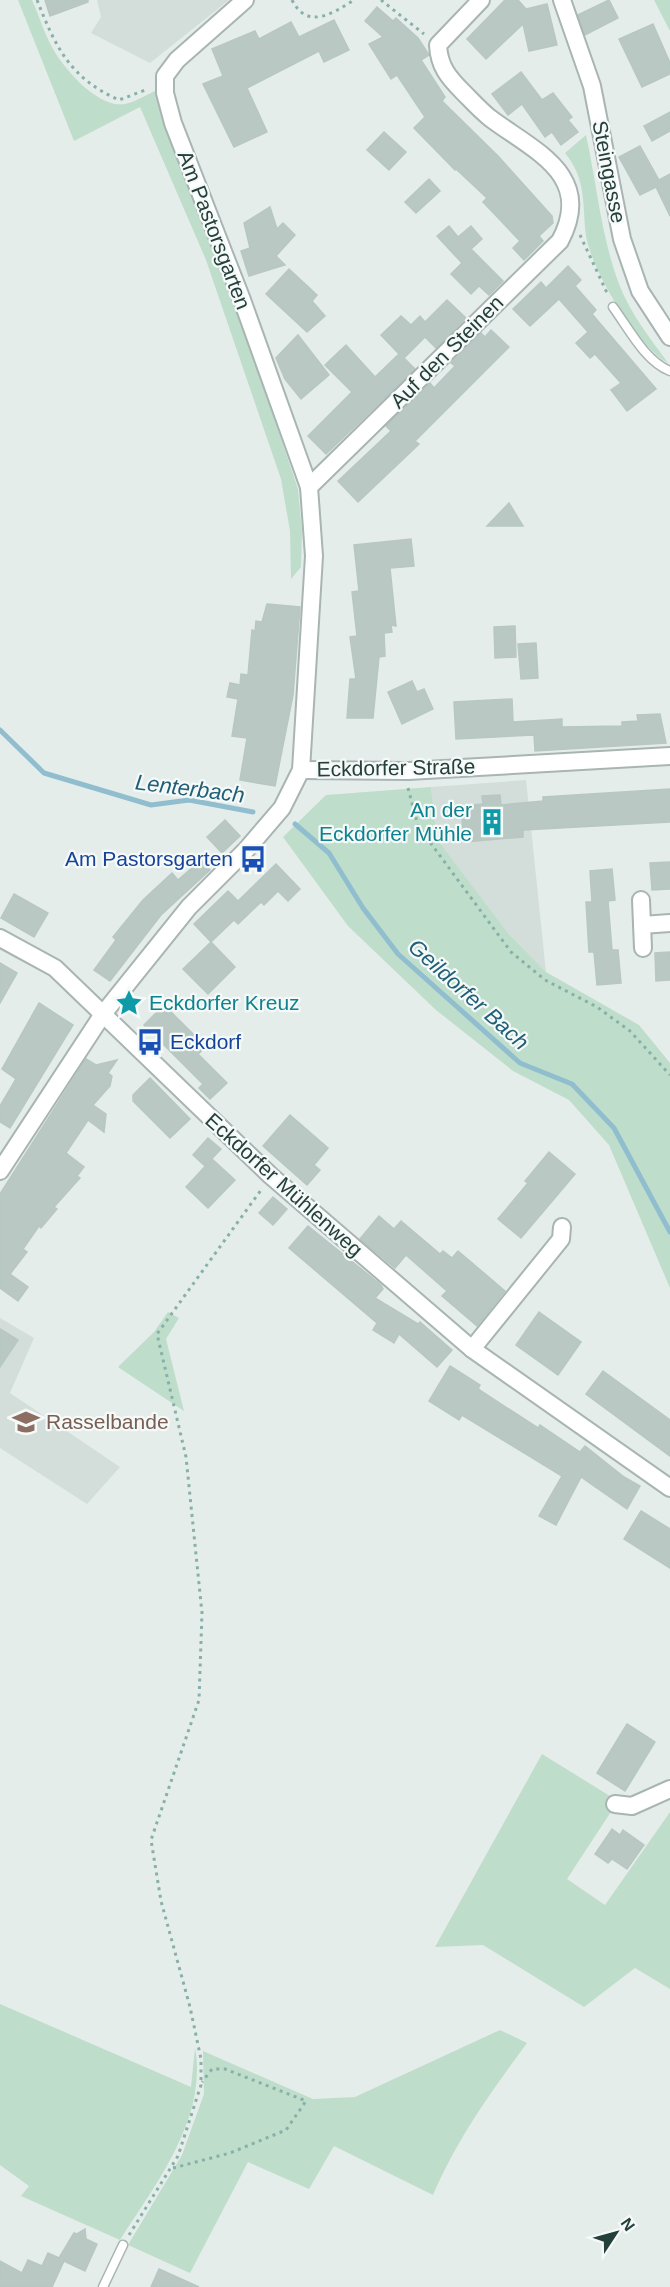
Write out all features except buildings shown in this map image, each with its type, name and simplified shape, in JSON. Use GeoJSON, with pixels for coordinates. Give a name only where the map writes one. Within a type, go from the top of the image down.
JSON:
{"type":"FeatureCollection","features":[{"type":"Feature","properties":{"kind":"street"},"geometry":{"type":"LineString","coordinates":[[164,83],[165,76],[177,60],[245,0]]}},
{"type":"Feature","properties":{"kind":"street"},"geometry":{"type":"LineString","coordinates":[[438,45],[481,0]]}},
{"type":"Feature","properties":{"kind":"street","name":"Steingasse"},"geometry":{"type":"LineString","coordinates":[[561,0],[592,86],[622,239],[640,291],[670,337]]}},
{"type":"Feature","properties":{"kind":"street","name":"Auf den Steinen"},"geometry":{"type":"LineString","coordinates":[[309,487],[560,241],[568,226],[571,200],[565,180],[556,166],[488,116],[448,77],[439,60],[438,45]]}},
{"type":"Feature","properties":{"kind":"street","name":"Am Pastorsgarten"},"geometry":{"type":"LineString","coordinates":[[164,83],[173,123],[242,300],[309,487]]}},
{"type":"Feature","properties":{"kind":"street"},"geometry":{"type":"LineString","coordinates":[[301,770],[314,556],[309,487]]}},
{"type":"Feature","properties":{"kind":"street","name":"Eckdorfer Straße"},"geometry":{"type":"LineString","coordinates":[[0,1171],[103,1014],[189,907],[246,850],[282,808],[301,770],[408,771],[670,756]]}},
{"type":"Feature","properties":{"kind":"street"},"geometry":{"type":"LineString","coordinates":[[641,900],[643,948]]}},
{"type":"Feature","properties":{"kind":"street"},"geometry":{"type":"LineString","coordinates":[[642,925],[670,923]]}},
{"type":"Feature","properties":{"kind":"street","name":"Eckdorfer Mühlenweg"},"geometry":{"type":"LineString","coordinates":[[0,938],[55,968],[271,1176],[472,1349],[670,1488]]}},
{"type":"Feature","properties":{"kind":"street"},"geometry":{"type":"LineString","coordinates":[[472,1349],[561,1239],[562,1227]]}},
{"type":"Feature","properties":{"kind":"street"},"geometry":{"type":"LineString","coordinates":[[615,1804],[632,1806],[670,1788]]}},
{"type":"Feature","properties":{"kind":"lane"},"geometry":{"type":"LineString","coordinates":[[613,307],[659,367],[670,371]]}},
{"type":"Feature","properties":{"kind":"lane"},"geometry":{"type":"LineString","coordinates":[[103,2287],[123,2245]]}},
{"type":"Feature","properties":{"kind":"path"},"geometry":{"type":"LineString","coordinates":[[37,0],[49,31],[71,68],[99,91],[119,100],[164,83]]}},
{"type":"Feature","properties":{"kind":"path"},"geometry":{"type":"LineString","coordinates":[[292,0],[297,11],[305,16],[315,17],[336,12],[354,0]]}},
{"type":"Feature","properties":{"kind":"path"},"geometry":{"type":"LineString","coordinates":[[381,0],[438,45]]}},
{"type":"Feature","properties":{"kind":"path"},"geometry":{"type":"LineString","coordinates":[[582,238],[613,307]]}},
{"type":"Feature","properties":{"kind":"path"},"geometry":{"type":"LineString","coordinates":[[408,771],[408,790],[418,826],[511,952],[545,980],[597,1007],[630,1031],[670,1075]]}},
{"type":"Feature","properties":{"kind":"path"},"geometry":{"type":"LineString","coordinates":[[664,1067],[670,1068]]}},
{"type":"Feature","properties":{"kind":"path"},"geometry":{"type":"LineString","coordinates":[[201,2085],[201,2059],[190,2007],[161,1901],[151,1840],[199,1700],[202,1613],[186,1456],[157,1334],[271,1176]]}},
{"type":"Feature","properties":{"kind":"path"},"geometry":{"type":"LineString","coordinates":[[123,2245],[178,2156],[201,2085],[212,2069],[225,2069],[306,2101],[286,2130],[230,2153],[171,2168]]}},
{"type":"Feature","properties":{"kind":"shaded area"},"geometry":{"type":"Polygon","coordinates":[[[97,0],[229,0],[150,63],[91,33],[101,17],[97,0]]]}},
{"type":"Feature","properties":{"kind":"shaded area"},"geometry":{"type":"Polygon","coordinates":[[[526,780],[546,972],[508,933],[437,839],[431,787],[526,780]]]}},
{"type":"Feature","properties":{"kind":"shaded area","name":"Rasselbande"},"geometry":{"type":"Polygon","coordinates":[[[0,1318],[34,1338],[10,1393],[120,1467],[87,1504],[0,1448],[0,1318]]]}},
{"type":"Feature","properties":{"kind":"green space"},"geometry":{"type":"Polygon","coordinates":[[[18,0],[32,0],[46,36],[57,56],[73,76],[93,94],[115,104],[125,104],[155,91],[220,257],[298,489],[302,531],[301,567],[291,579],[290,531],[281,479],[206,260],[140,107],[74,141],[18,0]]]}},
{"type":"Feature","properties":{"kind":"green space"},"geometry":{"type":"Polygon","coordinates":[[[654,0],[670,0],[670,31],[654,0]]]}},
{"type":"Feature","properties":{"kind":"green space"},"geometry":{"type":"Polygon","coordinates":[[[586,135],[604,229],[619,284],[647,335],[668,363],[643,341],[630,325],[606,287],[590,251],[580,183],[565,153],[586,135]]]}},
{"type":"Feature","properties":{"kind":"green space"},"geometry":{"type":"Polygon","coordinates":[[[431,787],[437,839],[508,933],[546,972],[639,1025],[670,1063],[670,1288],[609,1145],[569,1100],[513,1071],[436,1010],[348,926],[283,837],[326,795],[431,787]]]}},
{"type":"Feature","properties":{"kind":"green space"},"geometry":{"type":"Polygon","coordinates":[[[168,1312],[179,1318],[166,1339],[184,1411],[118,1367],[154,1332],[168,1312]]]}},
{"type":"Feature","properties":{"kind":"green space"},"geometry":{"type":"Polygon","coordinates":[[[542,1754],[618,1801],[567,1879],[605,1905],[670,1812],[670,1989],[635,1968],[584,2007],[483,1945],[435,1947],[542,1754]]]}},
{"type":"Feature","properties":{"kind":"green space"},"geometry":{"type":"Polygon","coordinates":[[[0,2004],[191,2087],[195,2048],[197,2074],[194,2100],[186,2125],[163,2174],[120,2240],[21,2196],[29,2186],[0,2165],[0,2004]]]}},
{"type":"Feature","properties":{"kind":"green space"},"geometry":{"type":"Polygon","coordinates":[[[500,2030],[527,2043],[487,2098],[464,2135],[433,2195],[334,2146],[309,2189],[248,2162],[190,2273],[128,2245],[182,2155],[204,2094],[203,2051],[313,2099],[355,2097],[500,2030]]]}},
{"type":"Feature","properties":{"kind":"waterway","name":"Lenterbach"},"geometry":{"type":"LineString","coordinates":[[0,730],[44,773],[151,805],[189,800],[253,812]]}},
{"type":"Feature","properties":{"kind":"waterway","name":"Geildorfer Bach"},"geometry":{"type":"LineString","coordinates":[[295,824],[329,853],[363,908],[398,954],[520,1063],[572,1084],[614,1128],[670,1232]]}},
{"type":"Feature","properties":{"kind":"place","name":"An der Eckdorfer Mühle"},"geometry":{"type":"Point","coordinates":[492,822]}},
{"type":"Feature","properties":{"kind":"place","name":"Am Pastorsgarten"},"geometry":{"type":"Point","coordinates":[253,859]}},
{"type":"Feature","properties":{"kind":"place","name":"Eckdorfer Kreuz"},"geometry":{"type":"Point","coordinates":[129,1003]}},
{"type":"Feature","properties":{"kind":"place","name":"Eckdorf"},"geometry":{"type":"Point","coordinates":[150,1042]}},
{"type":"Feature","properties":{"kind":"place","name":"Rasselbande"},"geometry":{"type":"Point","coordinates":[26,1422]}}]}
